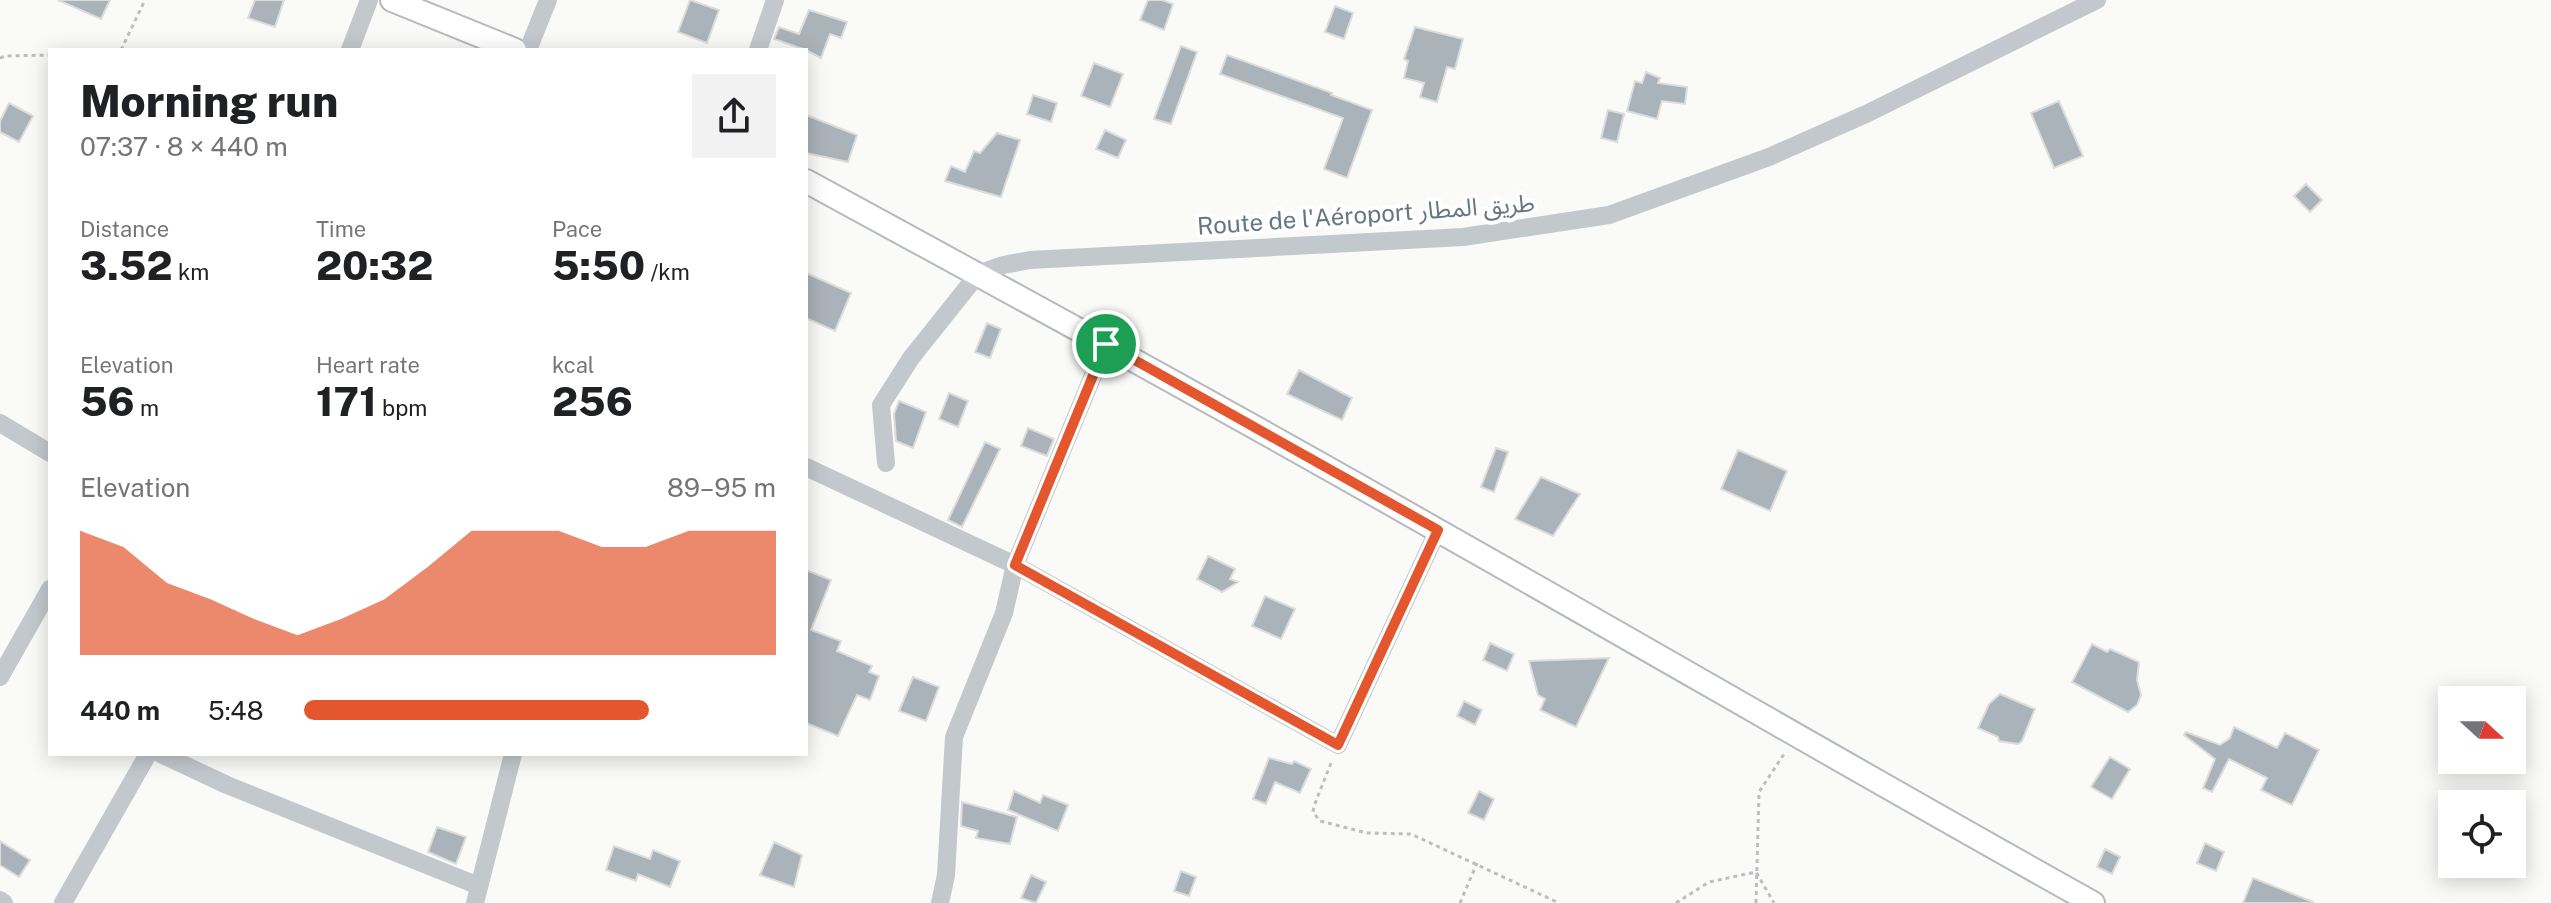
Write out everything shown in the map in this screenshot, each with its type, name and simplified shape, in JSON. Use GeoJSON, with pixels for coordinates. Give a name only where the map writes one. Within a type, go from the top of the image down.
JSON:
{"type":"FeatureCollection","features":[{"type":"Feature","properties":{"kind":"main road"},"geometry":{"type":"LineString","coordinates":[[392,0],[509,48]]}},
{"type":"Feature","properties":{"kind":"main road"},"geometry":{"type":"LineString","coordinates":[[808,182],[1438,530],[1795,737],[2093,903]]}},
{"type":"Feature","properties":{"kind":"street"},"geometry":{"type":"LineString","coordinates":[[351,48],[369,0]]}},
{"type":"Feature","properties":{"kind":"street"},"geometry":{"type":"LineString","coordinates":[[529,48],[548,0]]}},
{"type":"Feature","properties":{"kind":"street"},"geometry":{"type":"LineString","coordinates":[[759,48],[775,0]]}},
{"type":"Feature","properties":{"kind":"street","name":"Route de l'Aéroport طريق المطار"},"geometry":{"type":"LineString","coordinates":[[978,274],[1030,260],[1463,237],[1609,215],[1769,157],[1866,114],[2097,0]]}},
{"type":"Feature","properties":{"kind":"street"},"geometry":{"type":"LineString","coordinates":[[886,463],[881,405],[911,358],[978,274]]}},
{"type":"Feature","properties":{"kind":"street"},"geometry":{"type":"LineString","coordinates":[[940,903],[946,875],[954,737],[1004,613],[1015,565],[1106,344]]}},
{"type":"Feature","properties":{"kind":"street"},"geometry":{"type":"LineString","coordinates":[[0,424],[48,452]]}},
{"type":"Feature","properties":{"kind":"street"},"geometry":{"type":"LineString","coordinates":[[808,468],[1015,565],[1338,745],[1438,530]]}},
{"type":"Feature","properties":{"kind":"street"},"geometry":{"type":"LineString","coordinates":[[0,677],[48,593]]}},
{"type":"Feature","properties":{"kind":"street"},"geometry":{"type":"LineString","coordinates":[[63,903],[147,756]]}},
{"type":"Feature","properties":{"kind":"street"},"geometry":{"type":"LineString","coordinates":[[165,756],[477,895],[512,756]]}},
{"type":"Feature","properties":{"kind":"path"},"geometry":{"type":"LineString","coordinates":[[122,48],[145,0]]}},
{"type":"Feature","properties":{"kind":"path"},"geometry":{"type":"LineString","coordinates":[[0,58],[48,55]]}},
{"type":"Feature","properties":{"kind":"path"},"geometry":{"type":"LineString","coordinates":[[1756,903],[1759,792],[1795,737]]}},
{"type":"Feature","properties":{"kind":"path"},"geometry":{"type":"LineString","coordinates":[[1338,745],[1314,806],[1313,812],[1320,821],[1367,833],[1411,834],[1559,903]]}},
{"type":"Feature","properties":{"kind":"path"},"geometry":{"type":"LineString","coordinates":[[1460,903],[1477,863]]}},
{"type":"Feature","properties":{"kind":"path"},"geometry":{"type":"LineString","coordinates":[[1676,903],[1709,882],[1756,872]]}},
{"type":"Feature","properties":{"kind":"path"},"geometry":{"type":"LineString","coordinates":[[1756,872],[1774,903]]}},
{"type":"Feature","properties":{"kind":"building"},"geometry":{"type":"Polygon","coordinates":[[[58,0],[110,0],[101,19],[58,0]]]}},
{"type":"Feature","properties":{"kind":"building"},"geometry":{"type":"Polygon","coordinates":[[[255,0],[284,0],[275,27],[248,18],[255,0]]]}},
{"type":"Feature","properties":{"kind":"building"},"geometry":{"type":"Polygon","coordinates":[[[690,0],[719,10],[707,43],[678,32],[690,0]]]}},
{"type":"Feature","properties":{"kind":"building"},"geometry":{"type":"Polygon","coordinates":[[[1148,0],[1173,4],[1164,30],[1140,20],[1148,0]]]}},
{"type":"Feature","properties":{"kind":"building"},"geometry":{"type":"Polygon","coordinates":[[[1335,6],[1353,13],[1344,39],[1325,32],[1335,6]]]}},
{"type":"Feature","properties":{"kind":"building"},"geometry":{"type":"Polygon","coordinates":[[[809,10],[847,22],[841,38],[830,34],[821,58],[808,51],[808,48],[774,39],[779,27],[799,34],[809,10]]]}},
{"type":"Feature","properties":{"kind":"building"},"geometry":{"type":"Polygon","coordinates":[[[1415,27],[1463,39],[1455,69],[1447,67],[1437,102],[1420,97],[1424,83],[1404,78],[1408,61],[1404,59],[1415,27]]]}},
{"type":"Feature","properties":{"kind":"building"},"geometry":{"type":"Polygon","coordinates":[[[1181,46],[1197,52],[1171,124],[1154,119],[1181,46]]]}},
{"type":"Feature","properties":{"kind":"building"},"geometry":{"type":"Polygon","coordinates":[[[1227,55],[1372,110],[1347,178],[1324,169],[1343,118],[1220,74],[1227,55]]]}},
{"type":"Feature","properties":{"kind":"building"},"geometry":{"type":"Polygon","coordinates":[[[1094,63],[1123,74],[1110,107],[1081,96],[1094,63]]]}},
{"type":"Feature","properties":{"kind":"building"},"geometry":{"type":"Polygon","coordinates":[[[1646,72],[1660,78],[1658,83],[1687,87],[1685,104],[1662,101],[1657,119],[1627,111],[1635,81],[1642,83],[1646,72]]]}},
{"type":"Feature","properties":{"kind":"building"},"geometry":{"type":"Polygon","coordinates":[[[1033,95],[1057,103],[1051,122],[1027,114],[1033,95]]]}},
{"type":"Feature","properties":{"kind":"building"},"geometry":{"type":"Polygon","coordinates":[[[2059,101],[2083,156],[2054,168],[2031,113],[2059,101]]]}},
{"type":"Feature","properties":{"kind":"building"},"geometry":{"type":"Polygon","coordinates":[[[9,103],[33,116],[19,142],[0,132],[0,121],[9,103]]]}},
{"type":"Feature","properties":{"kind":"building"},"geometry":{"type":"Polygon","coordinates":[[[1608,110],[1624,114],[1617,142],[1601,138],[1608,110]]]}},
{"type":"Feature","properties":{"kind":"building"},"geometry":{"type":"Polygon","coordinates":[[[808,116],[857,135],[848,162],[808,153],[808,116]]]}},
{"type":"Feature","properties":{"kind":"building"},"geometry":{"type":"Polygon","coordinates":[[[1105,130],[1126,140],[1118,158],[1096,149],[1105,130]]]}},
{"type":"Feature","properties":{"kind":"building"},"geometry":{"type":"Polygon","coordinates":[[[997,133],[1020,140],[1001,197],[945,181],[951,166],[965,172],[974,151],[980,153],[997,133]]]}},
{"type":"Feature","properties":{"kind":"building"},"geometry":{"type":"Polygon","coordinates":[[[2306,184],[2322,200],[2310,212],[2294,196],[2306,184]]]}},
{"type":"Feature","properties":{"kind":"building"},"geometry":{"type":"Polygon","coordinates":[[[808,274],[851,293],[835,331],[808,319],[808,274]]]}},
{"type":"Feature","properties":{"kind":"building"},"geometry":{"type":"Polygon","coordinates":[[[987,323],[1001,329],[990,358],[975,352],[987,323]]]}},
{"type":"Feature","properties":{"kind":"building"},"geometry":{"type":"Polygon","coordinates":[[[1299,370],[1352,398],[1342,420],[1287,394],[1299,370]]]}},
{"type":"Feature","properties":{"kind":"building"},"geometry":{"type":"Polygon","coordinates":[[[949,393],[968,401],[958,427],[939,419],[949,393]]]}},
{"type":"Feature","properties":{"kind":"building"},"geometry":{"type":"Polygon","coordinates":[[[899,401],[926,412],[913,448],[896,441],[894,414],[899,401]]]}},
{"type":"Feature","properties":{"kind":"building"},"geometry":{"type":"Polygon","coordinates":[[[1028,428],[1054,439],[1047,456],[1021,446],[1028,428]]]}},
{"type":"Feature","properties":{"kind":"building"},"geometry":{"type":"Polygon","coordinates":[[[985,442],[1000,449],[962,527],[948,520],[985,442]]]}},
{"type":"Feature","properties":{"kind":"building"},"geometry":{"type":"Polygon","coordinates":[[[1496,448],[1508,452],[1494,492],[1481,487],[1496,448]]]}},
{"type":"Feature","properties":{"kind":"building"},"geometry":{"type":"Polygon","coordinates":[[[1738,450],[1787,471],[1770,511],[1721,489],[1738,450]]]}},
{"type":"Feature","properties":{"kind":"building"},"geometry":{"type":"Polygon","coordinates":[[[1541,477],[1580,494],[1553,536],[1515,519],[1541,477]]]}},
{"type":"Feature","properties":{"kind":"building"},"geometry":{"type":"Polygon","coordinates":[[[1208,556],[1235,569],[1230,579],[1238,582],[1222,592],[1197,579],[1208,556]]]}},
{"type":"Feature","properties":{"kind":"building"},"geometry":{"type":"Polygon","coordinates":[[[808,571],[831,580],[811,630],[841,641],[837,651],[872,666],[869,672],[879,676],[870,700],[857,695],[838,736],[808,724],[808,571]]]}},
{"type":"Feature","properties":{"kind":"building"},"geometry":{"type":"Polygon","coordinates":[[[1265,596],[1295,609],[1281,639],[1252,626],[1265,596]]]}},
{"type":"Feature","properties":{"kind":"building"},"geometry":{"type":"Polygon","coordinates":[[[1490,643],[1514,654],[1507,671],[1483,660],[1490,643]]]}},
{"type":"Feature","properties":{"kind":"building"},"geometry":{"type":"Polygon","coordinates":[[[2092,644],[2139,662],[2137,680],[2141,695],[2137,705],[2128,712],[2072,682],[2092,644]]]}},
{"type":"Feature","properties":{"kind":"building"},"geometry":{"type":"Polygon","coordinates":[[[1609,658],[1576,727],[1540,710],[1545,699],[1538,695],[1529,661],[1609,658]]]}},
{"type":"Feature","properties":{"kind":"building"},"geometry":{"type":"Polygon","coordinates":[[[913,677],[939,687],[926,721],[899,711],[913,677]]]}},
{"type":"Feature","properties":{"kind":"building"},"geometry":{"type":"Polygon","coordinates":[[[2000,694],[2035,709],[2018,744],[1999,741],[1998,737],[1978,728],[1989,704],[2000,694]]]}},
{"type":"Feature","properties":{"kind":"building"},"geometry":{"type":"Polygon","coordinates":[[[1464,701],[1482,710],[1475,725],[1457,716],[1464,701]]]}},
{"type":"Feature","properties":{"kind":"building"},"geometry":{"type":"Polygon","coordinates":[[[2234,727],[2277,748],[2285,733],[2319,750],[2292,805],[2261,790],[2267,778],[2229,759],[2212,792],[2203,788],[2215,759],[2184,735],[2186,732],[2220,745],[2230,738],[2234,727]]]}},
{"type":"Feature","properties":{"kind":"building"},"geometry":{"type":"Polygon","coordinates":[[[2110,757],[2130,769],[2112,799],[2091,787],[2110,757]]]}},
{"type":"Feature","properties":{"kind":"building"},"geometry":{"type":"Polygon","coordinates":[[[1269,758],[1292,764],[1294,761],[1311,769],[1300,793],[1275,782],[1266,804],[1253,799],[1269,758]]]}},
{"type":"Feature","properties":{"kind":"building"},"geometry":{"type":"Polygon","coordinates":[[[1014,791],[1040,803],[1043,795],[1068,805],[1058,831],[1008,810],[1014,791]]]}},
{"type":"Feature","properties":{"kind":"building"},"geometry":{"type":"Polygon","coordinates":[[[1479,791],[1494,799],[1484,820],[1468,813],[1479,791]]]}},
{"type":"Feature","properties":{"kind":"building"},"geometry":{"type":"Polygon","coordinates":[[[962,802],[1017,817],[1010,844],[976,838],[978,831],[961,826],[962,802]]]}},
{"type":"Feature","properties":{"kind":"building"},"geometry":{"type":"Polygon","coordinates":[[[437,827],[466,837],[456,864],[428,852],[437,827]]]}},
{"type":"Feature","properties":{"kind":"building"},"geometry":{"type":"Polygon","coordinates":[[[0,841],[30,860],[19,877],[0,865],[0,841]]]}},
{"type":"Feature","properties":{"kind":"building"},"geometry":{"type":"Polygon","coordinates":[[[774,842],[802,855],[794,887],[760,875],[774,842]]]}},
{"type":"Feature","properties":{"kind":"building"},"geometry":{"type":"Polygon","coordinates":[[[2205,843],[2224,852],[2216,871],[2197,863],[2205,843]]]}},
{"type":"Feature","properties":{"kind":"building"},"geometry":{"type":"Polygon","coordinates":[[[614,846],[650,859],[653,850],[680,861],[670,887],[638,874],[636,881],[606,870],[614,846]]]}},
{"type":"Feature","properties":{"kind":"building"},"geometry":{"type":"Polygon","coordinates":[[[2105,849],[2120,857],[2112,874],[2097,867],[2105,849]]]}},
{"type":"Feature","properties":{"kind":"building"},"geometry":{"type":"Polygon","coordinates":[[[1181,871],[1196,877],[1189,896],[1174,891],[1181,871]]]}},
{"type":"Feature","properties":{"kind":"building"},"geometry":{"type":"Polygon","coordinates":[[[1031,875],[1046,882],[1036,903],[1021,898],[1031,875]]]}},
{"type":"Feature","properties":{"kind":"building"},"geometry":{"type":"Polygon","coordinates":[[[2253,878],[2313,902],[2313,903],[2243,903],[2253,878]]]}},
{"type":"Feature","properties":{"kind":"route"},"geometry":{"type":"LineString","coordinates":[[1106,344],[1438,530],[1338,745],[1015,565],[1106,344]]}}]}
